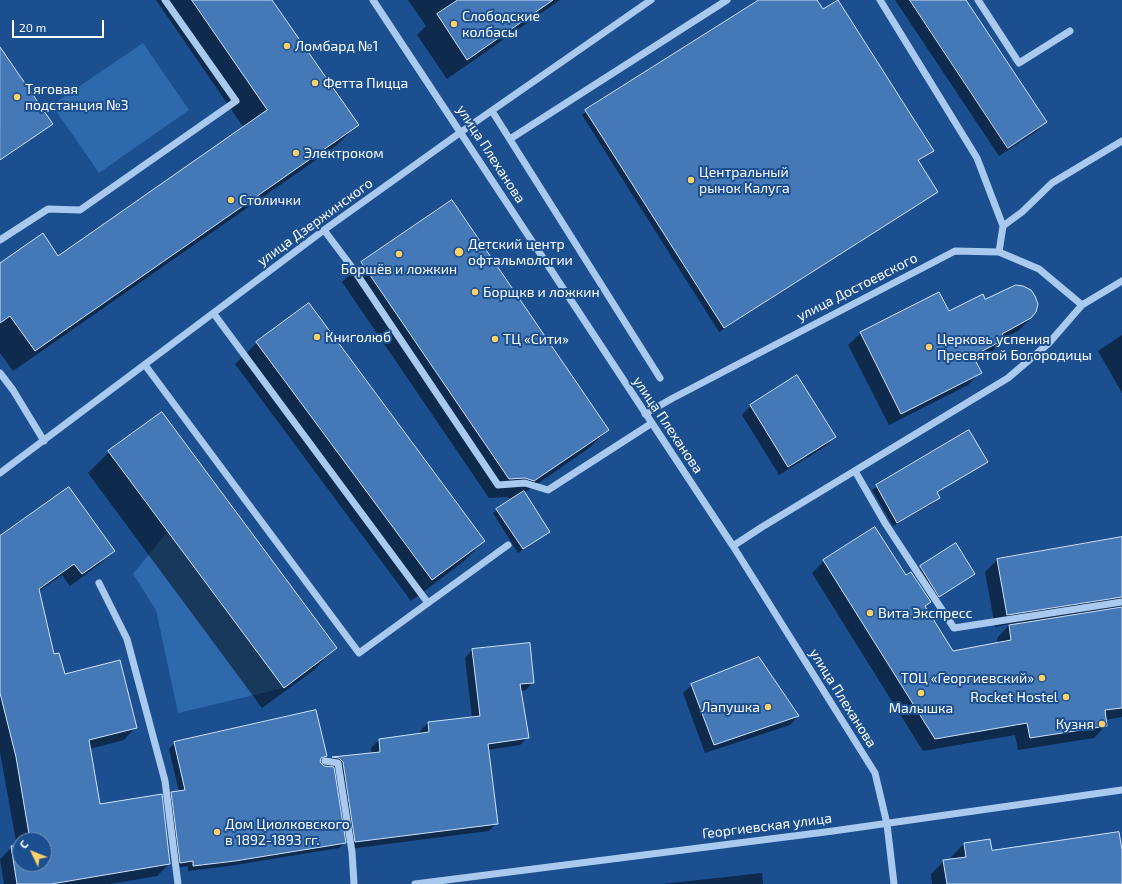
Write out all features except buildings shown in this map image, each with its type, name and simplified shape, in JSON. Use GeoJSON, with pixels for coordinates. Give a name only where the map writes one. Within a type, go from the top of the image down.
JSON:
{"type":"FeatureCollection","features":[{"type":"Feature","properties":{"kind":"street"},"geometry":{"type":"LineString","coordinates":[[0,240],[48,209],[80,210],[236,101],[165,0]]}},
{"type":"Feature","properties":{"kind":"street","name":"улица Плеханова"},"geometry":{"type":"LineString","coordinates":[[373,0],[733,546],[875,773],[887,824],[894,884]]}},
{"type":"Feature","properties":{"kind":"street","name":"улица Дзержинского"},"geometry":{"type":"LineString","coordinates":[[0,473],[324,230],[650,0]]}},
{"type":"Feature","properties":{"kind":"street"},"geometry":{"type":"LineString","coordinates":[[510,139],[727,0]]}},
{"type":"Feature","properties":{"kind":"street"},"geometry":{"type":"LineString","coordinates":[[880,0],[977,158],[1003,226],[999,252]]}},
{"type":"Feature","properties":{"kind":"street"},"geometry":{"type":"LineString","coordinates":[[978,0],[1019,63],[1070,31]]}},
{"type":"Feature","properties":{"kind":"street"},"geometry":{"type":"LineString","coordinates":[[492,111],[660,378]]}},
{"type":"Feature","properties":{"kind":"street"},"geometry":{"type":"LineString","coordinates":[[1003,226],[1022,212],[1052,183],[1122,141]]}},
{"type":"Feature","properties":{"kind":"street"},"geometry":{"type":"LineString","coordinates":[[324,230],[354,270],[498,485],[525,483],[548,490],[652,424]]}},
{"type":"Feature","properties":{"kind":"street","name":"улица Достоевского"},"geometry":{"type":"LineString","coordinates":[[645,414],[955,251],[999,252],[1039,268],[1082,305]]}},
{"type":"Feature","properties":{"kind":"street"},"geometry":{"type":"LineString","coordinates":[[733,546],[1008,378],[1049,343],[1082,305],[1122,281]]}},
{"type":"Feature","properties":{"kind":"street"},"geometry":{"type":"LineString","coordinates":[[214,314],[428,603]]}},
{"type":"Feature","properties":{"kind":"street"},"geometry":{"type":"LineString","coordinates":[[145,365],[359,653],[508,545]]}},
{"type":"Feature","properties":{"kind":"street"},"geometry":{"type":"LineString","coordinates":[[0,373],[13,390],[44,440]]}},
{"type":"Feature","properties":{"kind":"street"},"geometry":{"type":"LineString","coordinates":[[855,471],[885,523],[954,628],[1122,602]]}},
{"type":"Feature","properties":{"kind":"street"},"geometry":{"type":"LineString","coordinates":[[99,583],[127,639],[165,780],[178,884]]}},
{"type":"Feature","properties":{"kind":"street"},"geometry":{"type":"LineString","coordinates":[[325,761],[338,763],[352,852],[354,884]]}},
{"type":"Feature","properties":{"kind":"street","name":"Георгиевская улица"},"geometry":{"type":"LineString","coordinates":[[415,884],[887,824],[1122,790]]}},
{"type":"Feature","properties":{"kind":"shaded area"},"geometry":{"type":"Polygon","coordinates":[[[143,43],[189,110],[99,173],[52,105],[143,43]]]}},
{"type":"Feature","properties":{"kind":"shaded area"},"geometry":{"type":"Polygon","coordinates":[[[168,531],[284,688],[178,713],[156,610],[133,574],[168,531]]]}},
{"type":"Feature","properties":{"kind":"place","name":"Слободские колбасы"},"geometry":{"type":"Point","coordinates":[454,24]}},
{"type":"Feature","properties":{"kind":"place","name":"Ломбард №1"},"geometry":{"type":"Point","coordinates":[287,46]}},
{"type":"Feature","properties":{"kind":"place","name":"Фетта Пицца"},"geometry":{"type":"Point","coordinates":[315,83]}},
{"type":"Feature","properties":{"kind":"place","name":"Тяговая подстанция №3"},"geometry":{"type":"Point","coordinates":[17,97]}},
{"type":"Feature","properties":{"kind":"place","name":"Электроком"},"geometry":{"type":"Point","coordinates":[296,153]}},
{"type":"Feature","properties":{"kind":"place","name":"Центральный рынок Калуга"},"geometry":{"type":"Point","coordinates":[691,180]}},
{"type":"Feature","properties":{"kind":"place","name":"Столички"},"geometry":{"type":"Point","coordinates":[231,200]}},
{"type":"Feature","properties":{"kind":"place","name":"Детский центр офтальмологии"},"geometry":{"type":"Point","coordinates":[459,252]}},
{"type":"Feature","properties":{"kind":"place","name":"Боршёв и ложкин"},"geometry":{"type":"Point","coordinates":[399,254]}},
{"type":"Feature","properties":{"kind":"place","name":"Борщкв и ложкин"},"geometry":{"type":"Point","coordinates":[475,292]}},
{"type":"Feature","properties":{"kind":"place","name":"Книголюб"},"geometry":{"type":"Point","coordinates":[317,337]}},
{"type":"Feature","properties":{"kind":"place","name":"ТЦ «Сити»"},"geometry":{"type":"Point","coordinates":[495,339]}},
{"type":"Feature","properties":{"kind":"place","name":"Церковь успения Пресвятой Богородицы"},"geometry":{"type":"Point","coordinates":[929,347]}},
{"type":"Feature","properties":{"kind":"place","name":"Вита Экспресс"},"geometry":{"type":"Point","coordinates":[870,613]}},
{"type":"Feature","properties":{"kind":"place","name":"ТОЦ «Георгиевский»"},"geometry":{"type":"Point","coordinates":[1042,678]}},
{"type":"Feature","properties":{"kind":"place","name":"Малышка"},"geometry":{"type":"Point","coordinates":[921,693]}},
{"type":"Feature","properties":{"kind":"place","name":"Rocket Hostel"},"geometry":{"type":"Point","coordinates":[1066,697]}},
{"type":"Feature","properties":{"kind":"place","name":"Лапушка"},"geometry":{"type":"Point","coordinates":[768,707]}},
{"type":"Feature","properties":{"kind":"place","name":"Кузня"},"geometry":{"type":"Point","coordinates":[1102,724]}},
{"type":"Feature","properties":{"kind":"place","name":"Дом Циолковского в 1892-1893 гг."},"geometry":{"type":"Point","coordinates":[217,832]}}]}
